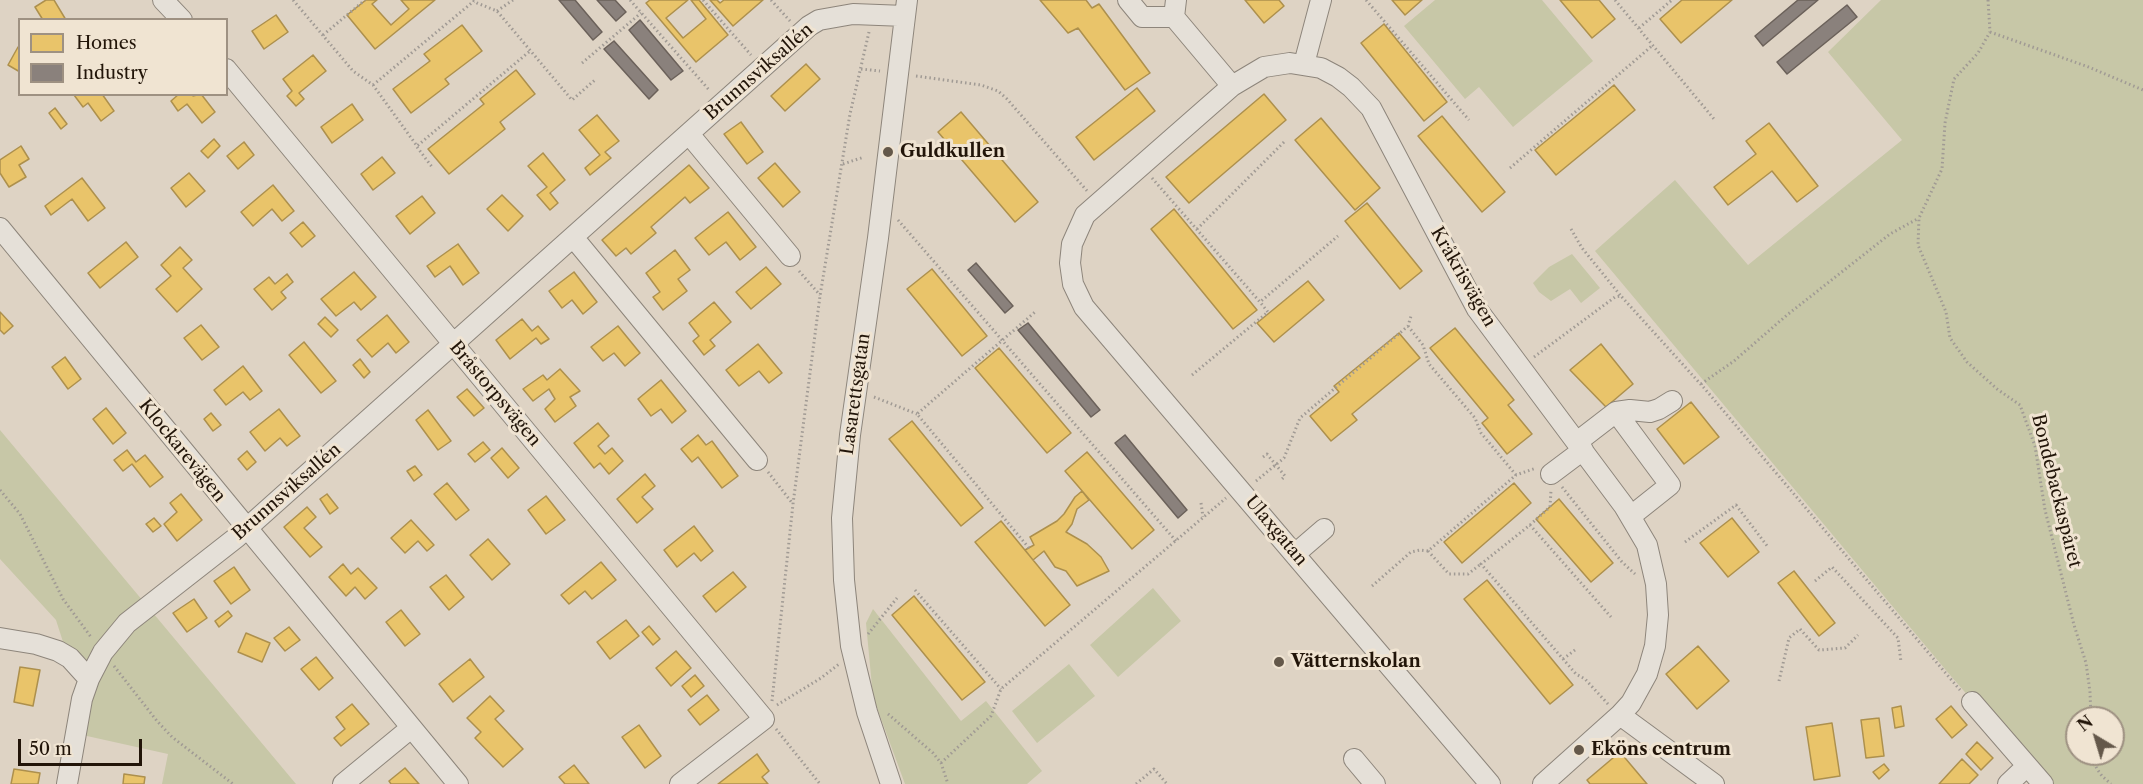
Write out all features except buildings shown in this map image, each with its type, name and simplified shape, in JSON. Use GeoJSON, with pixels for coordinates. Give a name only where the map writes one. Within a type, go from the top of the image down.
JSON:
{"type":"FeatureCollection","features":[{"type":"Feature","properties":{"kind":"street"},"geometry":{"type":"LineString","coordinates":[[163,0],[180,18]]}},
{"type":"Feature","properties":{"kind":"street"},"geometry":{"type":"LineString","coordinates":[[1128,0],[1142,17],[1175,9],[1232,86]]}},
{"type":"Feature","properties":{"kind":"street"},"geometry":{"type":"LineString","coordinates":[[1304,64],[1321,0]]}},
{"type":"Feature","properties":{"kind":"street","name":"Brunnsviksallén"},"geometry":{"type":"LineString","coordinates":[[67,784],[82,699],[89,679],[103,652],[127,623],[246,528],[800,33],[841,8],[871,14],[906,8]]}},
{"type":"Feature","properties":{"kind":"street","name":"Lasarettsgatan"},"geometry":{"type":"LineString","coordinates":[[891,784],[867,712],[851,646],[842,561],[842,518],[845,478],[878,238],[906,8]]}},
{"type":"Feature","properties":{"kind":"street","name":"Kråkrisvägen"},"geometry":{"type":"LineString","coordinates":[[1071,274],[1070,254],[1075,235],[1086,215],[1232,86],[1264,67],[1277,64],[1304,64],[1321,68],[1338,77],[1361,97],[1371,108],[1477,309],[1631,516],[1647,545],[1654,574],[1658,615],[1652,660],[1640,688],[1620,716],[1543,784]]}},
{"type":"Feature","properties":{"kind":"street","name":"Bråstorpsvägen"},"geometry":{"type":"LineString","coordinates":[[228,71],[454,344],[768,716]]}},
{"type":"Feature","properties":{"kind":"street","name":"Brunnsviksallén"},"geometry":{"type":"LineString","coordinates":[[689,134],[790,256]]}},
{"type":"Feature","properties":{"kind":"street"},"geometry":{"type":"LineString","coordinates":[[573,237],[757,460]]}},
{"type":"Feature","properties":{"kind":"street","name":"Klockarevägen"},"geometry":{"type":"LineString","coordinates":[[3,239],[458,784]]}},
{"type":"Feature","properties":{"kind":"street","name":"Ulaxgatan"},"geometry":{"type":"LineString","coordinates":[[1071,274],[1076,292],[1084,307],[1490,784]]}},
{"type":"Feature","properties":{"kind":"street"},"geometry":{"type":"LineString","coordinates":[[1551,474],[1616,412],[1630,410],[1650,412],[1672,401]]}},
{"type":"Feature","properties":{"kind":"street"},"geometry":{"type":"LineString","coordinates":[[1616,412],[1670,485],[1631,516]]}},
{"type":"Feature","properties":{"kind":"street"},"geometry":{"type":"LineString","coordinates":[[1295,554],[1324,529]]}},
{"type":"Feature","properties":{"kind":"street"},"geometry":{"type":"LineString","coordinates":[[0,638],[36,644],[58,651],[70,658],[89,679]]}},
{"type":"Feature","properties":{"kind":"street"},"geometry":{"type":"LineString","coordinates":[[1972,702],[2043,784]]}},
{"type":"Feature","properties":{"kind":"street"},"geometry":{"type":"LineString","coordinates":[[680,784],[768,716]]}},
{"type":"Feature","properties":{"kind":"street"},"geometry":{"type":"LineString","coordinates":[[1620,716],[1713,783]]}},
{"type":"Feature","properties":{"kind":"street"},"geometry":{"type":"LineString","coordinates":[[343,784],[411,728]]}},
{"type":"Feature","properties":{"kind":"street"},"geometry":{"type":"LineString","coordinates":[[1354,759],[1375,784]]}},
{"type":"Feature","properties":{"kind":"street"},"geometry":{"type":"LineString","coordinates":[[2008,784],[2027,766]]}},
{"type":"Feature","properties":{"kind":"path"},"geometry":{"type":"LineString","coordinates":[[293,0],[353,71],[373,85],[432,167]]}},
{"type":"Feature","properties":{"kind":"path"},"geometry":{"type":"LineString","coordinates":[[322,35],[365,0]]}},
{"type":"Feature","properties":{"kind":"path"},"geometry":{"type":"LineString","coordinates":[[373,85],[473,0],[497,11],[572,100],[596,79]]}},
{"type":"Feature","properties":{"kind":"path"},"geometry":{"type":"LineString","coordinates":[[497,11],[513,0]]}},
{"type":"Feature","properties":{"kind":"path"},"geometry":{"type":"LineString","coordinates":[[630,0],[721,104]]}},
{"type":"Feature","properties":{"kind":"path"},"geometry":{"type":"LineString","coordinates":[[703,0],[762,67]]}},
{"type":"Feature","properties":{"kind":"path"},"geometry":{"type":"LineString","coordinates":[[771,0],[800,33]]}},
{"type":"Feature","properties":{"kind":"path"},"geometry":{"type":"LineString","coordinates":[[1366,0],[1468,120]]}},
{"type":"Feature","properties":{"kind":"path"},"geometry":{"type":"LineString","coordinates":[[1615,0],[1714,119]]}},
{"type":"Feature","properties":{"kind":"path"},"geometry":{"type":"LineString","coordinates":[[1639,28],[1672,0]]}},
{"type":"Feature","properties":{"kind":"path"},"geometry":{"type":"LineString","coordinates":[[1988,0],[1990,32],[2086,66],[2143,90]]}},
{"type":"Feature","properties":{"kind":"path"},"geometry":{"type":"LineString","coordinates":[[582,63],[641,13]]}},
{"type":"Feature","properties":{"kind":"path"},"geometry":{"type":"LineString","coordinates":[[820,784],[768,716],[820,296],[850,114],[868,39],[871,14]]}},
{"type":"Feature","properties":{"kind":"path","name":"Bondebackaspåret"},"geometry":{"type":"LineString","coordinates":[[1990,32],[1978,53],[1954,79],[1945,123],[1942,170],[1919,218],[1918,245],[1946,312],[1950,338],[1967,362],[1997,389],[2020,405],[2035,446],[2045,510],[2086,663],[2091,706]]}},
{"type":"Feature","properties":{"kind":"path"},"geometry":{"type":"LineString","coordinates":[[1510,168],[1653,45]]}},
{"type":"Feature","properties":{"kind":"path"},"geometry":{"type":"LineString","coordinates":[[417,146],[530,51]]}},
{"type":"Feature","properties":{"kind":"path"},"geometry":{"type":"LineString","coordinates":[[861,69],[981,85],[998,92],[1007,99],[1098,203]]}},
{"type":"Feature","properties":{"kind":"path"},"geometry":{"type":"LineString","coordinates":[[1197,229],[1285,141]]}},
{"type":"Feature","properties":{"kind":"path"},"geometry":{"type":"LineString","coordinates":[[843,164],[864,157]]}},
{"type":"Feature","properties":{"kind":"path"},"geometry":{"type":"LineString","coordinates":[[1141,165],[1268,312],[1192,375]]}},
{"type":"Feature","properties":{"kind":"path"},"geometry":{"type":"LineString","coordinates":[[896,218],[1176,541]]}},
{"type":"Feature","properties":{"kind":"path"},"geometry":{"type":"LineString","coordinates":[[1700,384],[1734,362],[1787,315],[1890,234],[1919,218]]}},
{"type":"Feature","properties":{"kind":"path"},"geometry":{"type":"LineString","coordinates":[[1570,229],[1582,248],[1621,296],[1700,384],[1972,702]]}},
{"type":"Feature","properties":{"kind":"path"},"geometry":{"type":"LineString","coordinates":[[1260,302],[1338,236]]}},
{"type":"Feature","properties":{"kind":"path"},"geometry":{"type":"LineString","coordinates":[[790,256],[801,275],[820,296]]}},
{"type":"Feature","properties":{"kind":"path"},"geometry":{"type":"LineString","coordinates":[[1520,367],[1615,297],[1621,296]]}},
{"type":"Feature","properties":{"kind":"path"},"geometry":{"type":"LineString","coordinates":[[917,414],[1035,312]]}},
{"type":"Feature","properties":{"kind":"path"},"geometry":{"type":"LineString","coordinates":[[941,763],[992,716],[1001,689],[1203,518],[1284,458],[1300,418],[1408,326],[1412,316]]}},
{"type":"Feature","properties":{"kind":"path"},"geometry":{"type":"LineString","coordinates":[[1408,326],[1423,345],[1429,364],[1475,418],[1481,433],[1516,475]]}},
{"type":"Feature","properties":{"kind":"path"},"geometry":{"type":"LineString","coordinates":[[857,389],[917,414],[1029,548]]}},
{"type":"Feature","properties":{"kind":"path"},"geometry":{"type":"LineString","coordinates":[[1263,457],[1267,454],[1286,476],[1282,479]]}},
{"type":"Feature","properties":{"kind":"path"},"geometry":{"type":"LineString","coordinates":[[757,460],[793,504]]}},
{"type":"Feature","properties":{"kind":"path"},"geometry":{"type":"LineString","coordinates":[[1428,551],[1516,475],[1534,467],[1551,474],[1622,562],[1635,574],[1654,574]]}},
{"type":"Feature","properties":{"kind":"path"},"geometry":{"type":"LineString","coordinates":[[1372,586],[1411,552],[1420,550],[1428,551],[1449,574],[1468,574],[1550,507],[1551,474]]}},
{"type":"Feature","properties":{"kind":"path"},"geometry":{"type":"LineString","coordinates":[[1201,503],[1203,518]]}},
{"type":"Feature","properties":{"kind":"path"},"geometry":{"type":"LineString","coordinates":[[1685,542],[1736,505],[1768,547]]}},
{"type":"Feature","properties":{"kind":"path"},"geometry":{"type":"LineString","coordinates":[[1530,525],[1611,617]]}},
{"type":"Feature","properties":{"kind":"path"},"geometry":{"type":"LineString","coordinates":[[1481,564],[1563,659],[1620,716]]}},
{"type":"Feature","properties":{"kind":"path"},"geometry":{"type":"LineString","coordinates":[[1815,582],[1832,567],[1898,638],[1901,662]]}},
{"type":"Feature","properties":{"kind":"path"},"geometry":{"type":"LineString","coordinates":[[915,590],[1001,689]]}},
{"type":"Feature","properties":{"kind":"path"},"geometry":{"type":"LineString","coordinates":[[1779,681],[1789,638],[1800,629],[1819,650],[1845,648],[1858,635]]}},
{"type":"Feature","properties":{"kind":"path"},"geometry":{"type":"LineString","coordinates":[[1563,659],[1575,650]]}},
{"type":"Feature","properties":{"kind":"path"},"geometry":{"type":"LineString","coordinates":[[867,712],[880,708],[925,745],[941,763],[948,784]]}},
{"type":"Feature","properties":{"kind":"path"},"geometry":{"type":"LineString","coordinates":[[2096,766],[2111,784]]}},
{"type":"Feature","properties":{"kind":"path"},"geometry":{"type":"LineString","coordinates":[[1136,784],[1154,769],[1167,784]]}},
{"type":"Feature","properties":{"kind":"green space"},"geometry":{"type":"Polygon","coordinates":[[[1435,0],[1542,0],[1593,61],[1513,127],[1479,87],[1465,99],[1404,26],[1435,0]]]}},
{"type":"Feature","properties":{"kind":"green space"},"geometry":{"type":"Polygon","coordinates":[[[1881,0],[2143,0],[2143,784],[2045,784],[1950,675],[1595,251],[1675,180],[1748,265],[1902,140],[1828,52],[1881,0]]]}},
{"type":"Feature","properties":{"kind":"green space"},"geometry":{"type":"Polygon","coordinates":[[[1572,254],[1600,288],[1581,303],[1570,289],[1551,301],[1539,292],[1533,283],[1549,267],[1572,254]]]}},
{"type":"Feature","properties":{"kind":"green space"},"geometry":{"type":"Polygon","coordinates":[[[0,430],[296,784],[162,784],[168,754],[69,732],[88,661],[64,645],[56,620],[0,559],[0,430]]]}},
{"type":"Feature","properties":{"kind":"green space"},"geometry":{"type":"Polygon","coordinates":[[[1153,588],[1181,621],[1118,677],[1090,645],[1153,588]]]}},
{"type":"Feature","properties":{"kind":"green space"},"geometry":{"type":"Polygon","coordinates":[[[873,609],[961,721],[986,701],[1042,771],[1027,784],[905,784],[873,697],[866,623],[873,609]]]}},
{"type":"Feature","properties":{"kind":"green space"},"geometry":{"type":"Polygon","coordinates":[[[1069,664],[1095,696],[1037,743],[1012,711],[1069,664]]]}},
{"type":"Feature","properties":{"kind":"place","name":"Guldkullen"},"geometry":{"type":"Point","coordinates":[888,152]}},
{"type":"Feature","properties":{"kind":"place","name":"Vätternskolan"},"geometry":{"type":"Point","coordinates":[1279,662]}},
{"type":"Feature","properties":{"kind":"place","name":"Eköns centrum"},"geometry":{"type":"Point","coordinates":[1579,750]}}]}
